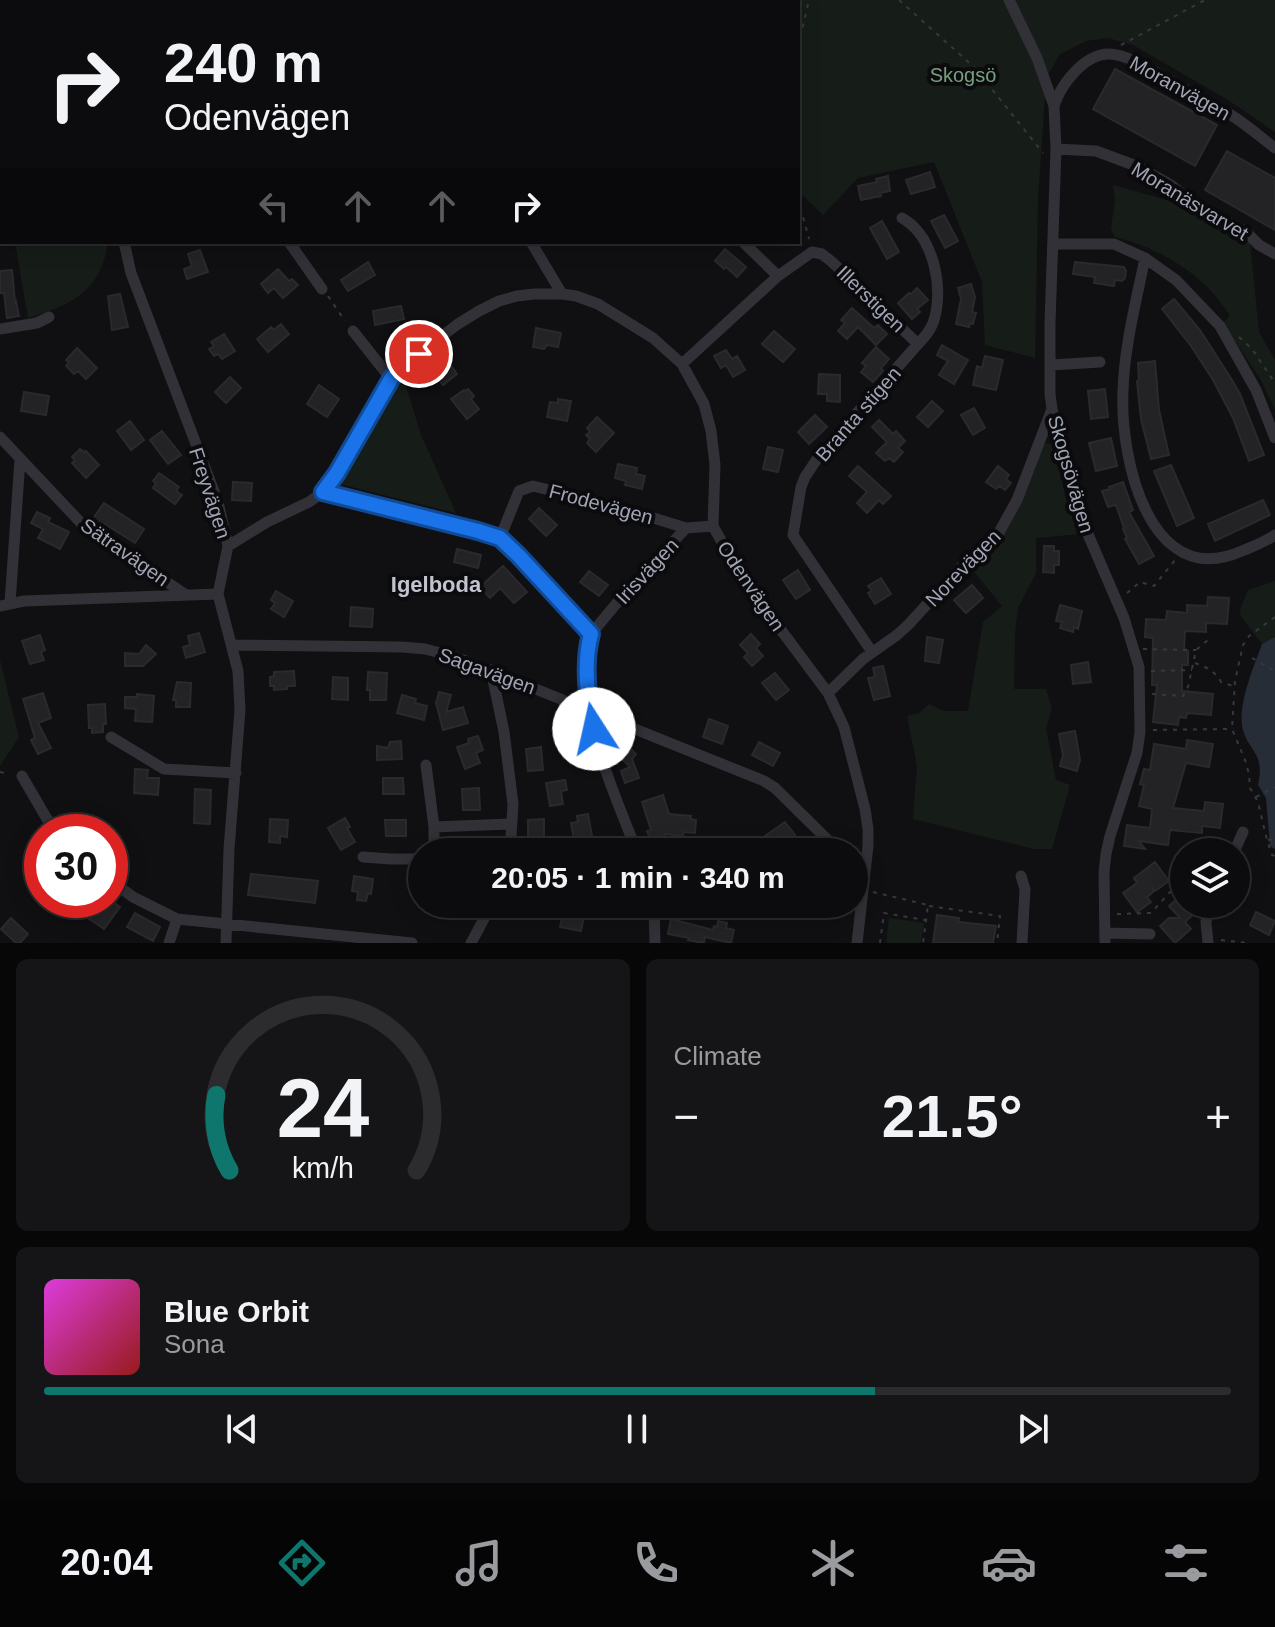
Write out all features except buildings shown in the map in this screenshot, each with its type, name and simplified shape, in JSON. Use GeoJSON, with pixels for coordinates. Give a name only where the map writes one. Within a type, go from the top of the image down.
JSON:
{"type":"FeatureCollection","features":[{"type":"Feature","properties":{"kind":"street","name":"Skogsövägen"},"geometry":{"type":"LineString","coordinates":[[1009,0],[1037,58],[1054,106],[1056,149],[1050,323],[1052,409],[1074,495],[1124,618],[1139,667],[1140,732],[1107,849],[1104,872],[1105,938]]}},
{"type":"Feature","properties":{"kind":"street","name":"Moranvägen"},"geometry":{"type":"LineString","coordinates":[[1054,106],[1059,91],[1076,70],[1106,54],[1130,59],[1179,86],[1232,116],[1275,148]]}},
{"type":"Feature","properties":{"kind":"street","name":"Moranäsvarvet"},"geometry":{"type":"LineString","coordinates":[[1056,149],[1096,151],[1139,167],[1171,185],[1199,207],[1245,231],[1259,245],[1275,254]]}},
{"type":"Feature","properties":{"kind":"street","name":"Branta stigen"},"geometry":{"type":"LineString","coordinates":[[872,652],[793,535],[805,477],[819,456],[918,344],[934,321],[937,291],[934,262],[922,235],[913,224],[902,218]]}},
{"type":"Feature","properties":{"kind":"street","name":"Freyvägen"},"geometry":{"type":"LineString","coordinates":[[124,244],[131,273],[218,502],[228,546],[218,594],[232,645],[239,687],[239,732],[229,849],[226,943]]}},
{"type":"Feature","properties":{"kind":"street"},"geometry":{"type":"LineString","coordinates":[[290,244],[322,289]]}},
{"type":"Feature","properties":{"kind":"street"},"geometry":{"type":"LineString","coordinates":[[532,244],[562,294]]}},
{"type":"Feature","properties":{"kind":"street"},"geometry":{"type":"LineString","coordinates":[[745,244],[778,276]]}},
{"type":"Feature","properties":{"kind":"street"},"geometry":{"type":"LineString","coordinates":[[1053,244],[1114,244],[1145,258],[1176,280],[1220,326],[1256,390],[1275,438]]}},
{"type":"Feature","properties":{"kind":"street"},"geometry":{"type":"LineString","coordinates":[[682,364],[778,276],[817,253]]}},
{"type":"Feature","properties":{"kind":"street","name":"Illerstigen"},"geometry":{"type":"LineString","coordinates":[[817,253],[918,344]]}},
{"type":"Feature","properties":{"kind":"street"},"geometry":{"type":"LineString","coordinates":[[1145,258],[1126,360],[1122,403],[1133,476],[1152,523],[1181,552],[1209,560],[1232,556],[1275,535]]}},
{"type":"Feature","properties":{"kind":"street","name":"Odenvägen"},"geometry":{"type":"LineString","coordinates":[[228,546],[323,492],[399,369],[479,311],[517,296],[562,294],[576,296],[614,312],[653,338],[682,364],[704,404],[715,465],[713,526],[740,575],[828,693],[844,727],[865,809],[867,838]]}},
{"type":"Feature","properties":{"kind":"street"},"geometry":{"type":"LineString","coordinates":[[0,329],[37,323],[49,317]]}},
{"type":"Feature","properties":{"kind":"street"},"geometry":{"type":"LineString","coordinates":[[353,331],[391,379]]}},
{"type":"Feature","properties":{"kind":"street"},"geometry":{"type":"LineString","coordinates":[[1051,365],[1100,362]]}},
{"type":"Feature","properties":{"kind":"street","name":"Norevägen"},"geometry":{"type":"LineString","coordinates":[[828,693],[872,652],[909,624],[960,568],[997,536],[1017,500],[1052,409]]}},
{"type":"Feature","properties":{"kind":"street","name":"Sätravägen"},"geometry":{"type":"LineString","coordinates":[[0,437],[81,523],[186,595]]}},
{"type":"Feature","properties":{"kind":"street"},"geometry":{"type":"LineString","coordinates":[[20,460],[5,605],[218,594]]}},
{"type":"Feature","properties":{"kind":"street","name":"Frodevägen"},"geometry":{"type":"LineString","coordinates":[[500,538],[519,491],[533,486],[686,528]]}},
{"type":"Feature","properties":{"kind":"street"},"geometry":{"type":"LineString","coordinates":[[323,492],[500,538],[591,634],[587,687],[590,711],[598,746],[632,838]]}},
{"type":"Feature","properties":{"kind":"street","name":"Irisvägen"},"geometry":{"type":"LineString","coordinates":[[591,634],[686,528],[713,526]]}},
{"type":"Feature","properties":{"kind":"street","name":"Sagavägen"},"geometry":{"type":"LineString","coordinates":[[232,645],[425,649],[441,652],[764,781],[826,838]]}},
{"type":"Feature","properties":{"kind":"street"},"geometry":{"type":"LineString","coordinates":[[491,670],[504,732],[513,804],[511,838]]}},
{"type":"Feature","properties":{"kind":"street"},"geometry":{"type":"LineString","coordinates":[[111,737],[164,769],[236,773]]}},
{"type":"Feature","properties":{"kind":"street"},"geometry":{"type":"LineString","coordinates":[[426,765],[434,838]]}},
{"type":"Feature","properties":{"kind":"street"},"geometry":{"type":"LineString","coordinates":[[22,776],[44,814]]}},
{"type":"Feature","properties":{"kind":"street"},"geometry":{"type":"LineString","coordinates":[[434,827],[512,824]]}},
{"type":"Feature","properties":{"kind":"street"},"geometry":{"type":"LineString","coordinates":[[1240,838],[1243,832]]}},
{"type":"Feature","properties":{"kind":"street"},"geometry":{"type":"LineString","coordinates":[[363,857],[408,859]]}},
{"type":"Feature","properties":{"kind":"street"},"geometry":{"type":"LineString","coordinates":[[1021,876],[1025,889],[1022,943]]}},
{"type":"Feature","properties":{"kind":"street"},"geometry":{"type":"LineString","coordinates":[[128,893],[177,919],[412,943]]}},
{"type":"Feature","properties":{"kind":"street"},"geometry":{"type":"LineString","coordinates":[[471,943],[484,918]]}},
{"type":"Feature","properties":{"kind":"street"},"geometry":{"type":"LineString","coordinates":[[654,918],[655,943]]}},
{"type":"Feature","properties":{"kind":"street","name":"Odenvägen"},"geometry":{"type":"LineString","coordinates":[[857,943],[860,918]]}},
{"type":"Feature","properties":{"kind":"street"},"geometry":{"type":"LineString","coordinates":[[1207,918],[1207,942]]}},
{"type":"Feature","properties":{"kind":"street"},"geometry":{"type":"LineString","coordinates":[[169,943],[177,919]]}},
{"type":"Feature","properties":{"kind":"street"},"geometry":{"type":"LineString","coordinates":[[1105,938],[1150,934]]}},
{"type":"Feature","properties":{"kind":"path"},"geometry":{"type":"LineString","coordinates":[[800,38],[809,0]]}},
{"type":"Feature","properties":{"kind":"path"},"geometry":{"type":"LineString","coordinates":[[899,0],[975,68],[1055,168]]}},
{"type":"Feature","properties":{"kind":"path"},"geometry":{"type":"LineString","coordinates":[[1106,54],[1205,0]]}},
{"type":"Feature","properties":{"kind":"path"},"geometry":{"type":"LineString","coordinates":[[800,204],[817,253]]}},
{"type":"Feature","properties":{"kind":"path"},"geometry":{"type":"LineString","coordinates":[[322,289],[353,331]]}},
{"type":"Feature","properties":{"kind":"path"},"geometry":{"type":"LineString","coordinates":[[1236,334],[1252,349],[1275,383]]}},
{"type":"Feature","properties":{"kind":"path"},"geometry":{"type":"LineString","coordinates":[[1123,596],[1140,582],[1154,586],[1169,569]]}},
{"type":"Feature","properties":{"kind":"path"},"geometry":{"type":"LineString","coordinates":[[1275,617],[1249,636],[1243,645],[1234,686],[1232,729],[1245,760],[1250,788],[1258,802],[1272,855],[1275,856]]}},
{"type":"Feature","properties":{"kind":"path"},"geometry":{"type":"LineString","coordinates":[[1142,649],[1196,650],[1208,640]]}},
{"type":"Feature","properties":{"kind":"path"},"geometry":{"type":"LineString","coordinates":[[1147,694],[1183,696],[1196,650]]}},
{"type":"Feature","properties":{"kind":"path"},"geometry":{"type":"LineString","coordinates":[[1252,658],[1275,671]]}},
{"type":"Feature","properties":{"kind":"path"},"geometry":{"type":"LineString","coordinates":[[1194,663],[1218,675],[1221,682],[1234,686]]}},
{"type":"Feature","properties":{"kind":"path"},"geometry":{"type":"LineString","coordinates":[[1146,671],[1192,670]]}},
{"type":"Feature","properties":{"kind":"path"},"geometry":{"type":"LineString","coordinates":[[1147,731],[1232,729]]}},
{"type":"Feature","properties":{"kind":"path"},"geometry":{"type":"LineString","coordinates":[[1255,797],[1275,787]]}},
{"type":"Feature","properties":{"kind":"path"},"geometry":{"type":"LineString","coordinates":[[1267,840],[1275,839]]}},
{"type":"Feature","properties":{"kind":"path"},"geometry":{"type":"LineString","coordinates":[[868,891],[928,905],[1000,916],[997,943]]}},
{"type":"Feature","properties":{"kind":"path"},"geometry":{"type":"LineString","coordinates":[[1112,914],[1151,913],[1170,892]]}},
{"type":"Feature","properties":{"kind":"path"},"geometry":{"type":"LineString","coordinates":[[923,943],[928,905]]}},
{"type":"Feature","properties":{"kind":"path"},"geometry":{"type":"LineString","coordinates":[[880,943],[884,913],[926,920]]}},
{"type":"Feature","properties":{"kind":"path"},"geometry":{"type":"LineString","coordinates":[[1207,942],[1229,940],[1247,943]]}},
{"type":"Feature","properties":{"kind":"green space","name":"Skogsö"},"geometry":{"type":"Polygon","coordinates":[[[800,0],[1275,0],[1275,132],[1228,100],[1133,45],[1108,38],[1086,41],[1059,55],[1044,83],[1035,358],[985,345],[982,282],[934,162],[858,178],[823,215],[800,193],[800,0]]]}},
{"type":"Feature","properties":{"kind":"green space"},"geometry":{"type":"Polygon","coordinates":[[[1113,185],[1177,203],[1250,243],[1259,332],[1275,360],[1275,410],[1261,380],[1223,323],[1230,316],[1213,293],[1190,272],[1166,257],[1115,237],[1111,229],[1115,200],[1113,185]]]}},
{"type":"Feature","properties":{"kind":"green space"},"geometry":{"type":"Polygon","coordinates":[[[15,244],[108,244],[99,273],[82,294],[58,308],[28,318],[15,244]]]}},
{"type":"Feature","properties":{"kind":"green space"},"geometry":{"type":"Polygon","coordinates":[[[399,380],[406,386],[421,435],[456,513],[336,483],[368,426],[399,380]]]}},
{"type":"Feature","properties":{"kind":"green space"},"geometry":{"type":"Polygon","coordinates":[[[1044,443],[1053,444],[1067,503],[1080,534],[1036,538],[1036,573],[1018,608],[1014,689],[1046,689],[1052,709],[1046,728],[1056,780],[1070,785],[1052,849],[1034,849],[913,819],[917,766],[907,716],[919,713],[929,704],[943,711],[968,711],[983,622],[1002,606],[971,568],[995,545],[1044,443]]]}},
{"type":"Feature","properties":{"kind":"green space"},"geometry":{"type":"Polygon","coordinates":[[[1275,581],[1275,637],[1262,644],[1240,615],[1241,607],[1248,590],[1275,581]]]}},
{"type":"Feature","properties":{"kind":"green space"},"geometry":{"type":"Polygon","coordinates":[[[0,660],[19,737],[0,766],[0,660]]]}},
{"type":"Feature","properties":{"kind":"green space"},"geometry":{"type":"Polygon","coordinates":[[[889,918],[924,923],[921,943],[886,943],[889,918]]]}},
{"type":"Feature","properties":{"kind":"shaded area"},"geometry":{"type":"Polygon","coordinates":[[[1275,637],[1275,849],[1270,846],[1266,798],[1258,785],[1258,758],[1244,734],[1242,716],[1248,684],[1262,644],[1275,637]]]}},
{"type":"Feature","properties":{"kind":"district","name":"Igelboda"},"geometry":{"type":"Point","coordinates":[436,584]}},
{"type":"Feature","properties":{"kind":"route"},"geometry":{"type":"LineString","coordinates":[[419,354],[391,379],[323,492],[500,538],[591,634],[587,687],[594,729]]}}]}
